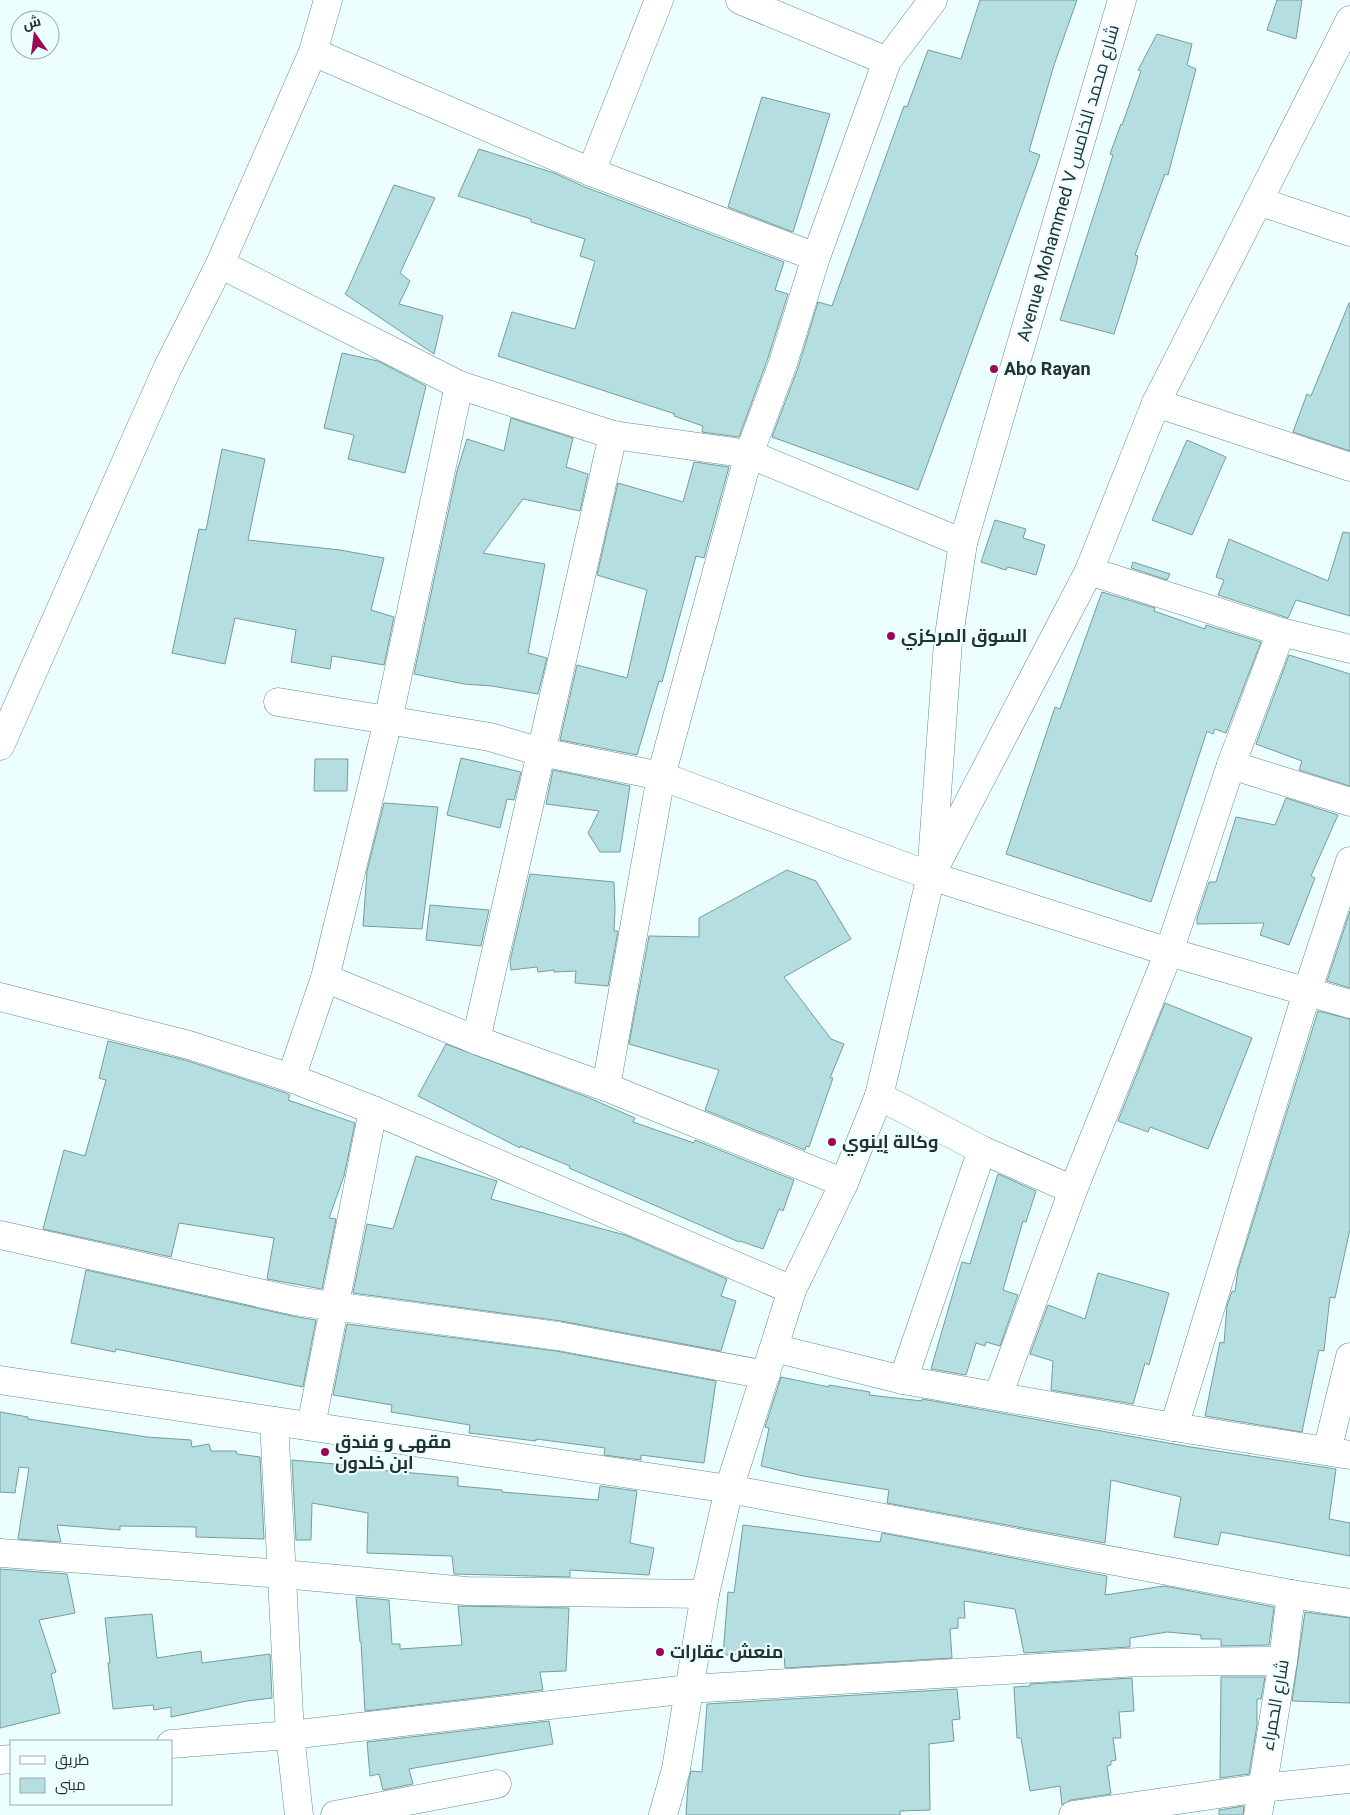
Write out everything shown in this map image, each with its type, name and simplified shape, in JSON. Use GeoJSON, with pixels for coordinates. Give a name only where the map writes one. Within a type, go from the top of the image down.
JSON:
{"type":"FeatureCollection","features":[{"type":"Feature","properties":{"kind":"street"},"geometry":{"type":"LineString","coordinates":[[0,746],[167,369],[220,264],[313,52],[328,0]]}},
{"type":"Feature","properties":{"kind":"street"},"geometry":{"type":"LineString","coordinates":[[591,172],[659,0]]}},
{"type":"Feature","properties":{"kind":"street"},"geometry":{"type":"LineString","coordinates":[[740,0],[887,61]]}},
{"type":"Feature","properties":{"kind":"street"},"geometry":{"type":"LineString","coordinates":[[606,1087],[660,776],[749,454],[783,363],[816,257],[887,61],[933,0]]}},
{"type":"Feature","properties":{"kind":"street","name":"Avenue Mohammed V شارع محمد الخامس"},"geometry":{"type":"LineString","coordinates":[[663,1815],[676,1769],[705,1594],[728,1489],[792,1290],[844,1183],[878,1096],[931,876],[948,642],[963,543],[1122,0]]}},
{"type":"Feature","properties":{"kind":"street"},"geometry":{"type":"LineString","coordinates":[[931,876],[1088,571],[1156,403],[1350,20]]}},
{"type":"Feature","properties":{"kind":"street"},"geometry":{"type":"LineString","coordinates":[[313,52],[591,172],[816,257]]}},
{"type":"Feature","properties":{"kind":"street"},"geometry":{"type":"LineString","coordinates":[[1258,201],[1350,232]]}},
{"type":"Feature","properties":{"kind":"street"},"geometry":{"type":"LineString","coordinates":[[220,264],[459,385],[613,434],[749,454],[963,543]]}},
{"type":"Feature","properties":{"kind":"street"},"geometry":{"type":"LineString","coordinates":[[290,1078],[325,978],[388,720],[459,385]]}},
{"type":"Feature","properties":{"kind":"street"},"geometry":{"type":"LineString","coordinates":[[1156,403],[1350,467]]}},
{"type":"Feature","properties":{"kind":"street"},"geometry":{"type":"LineString","coordinates":[[476,1040],[613,434]]}},
{"type":"Feature","properties":{"kind":"street"},"geometry":{"type":"LineString","coordinates":[[1088,571],[1281,632],[1350,649]]}},
{"type":"Feature","properties":{"kind":"street"},"geometry":{"type":"LineString","coordinates":[[998,1396],[1073,1190],[1169,952],[1231,765],[1281,632]]}},
{"type":"Feature","properties":{"kind":"street"},"geometry":{"type":"LineString","coordinates":[[278,702],[490,737],[541,752],[660,776],[931,876],[1169,952],[1350,1004]]}},
{"type":"Feature","properties":{"kind":"street"},"geometry":{"type":"LineString","coordinates":[[1231,765],[1350,802]]}},
{"type":"Feature","properties":{"kind":"street"},"geometry":{"type":"LineString","coordinates":[[1174,1427],[1307,992],[1350,861]]}},
{"type":"Feature","properties":{"kind":"street"},"geometry":{"type":"LineString","coordinates":[[325,978],[476,1040],[606,1087],[844,1183]]}},
{"type":"Feature","properties":{"kind":"street"},"geometry":{"type":"LineString","coordinates":[[0,997],[189,1045],[290,1078],[373,1110],[792,1290]]}},
{"type":"Feature","properties":{"kind":"street"},"geometry":{"type":"LineString","coordinates":[[878,1096],[982,1150],[1073,1190]]}},
{"type":"Feature","properties":{"kind":"street"},"geometry":{"type":"LineString","coordinates":[[311,1426],[373,1110]]}},
{"type":"Feature","properties":{"kind":"street"},"geometry":{"type":"LineString","coordinates":[[903,1380],[982,1150]]}},
{"type":"Feature","properties":{"kind":"street"},"geometry":{"type":"LineString","coordinates":[[0,1235],[295,1301],[558,1336],[766,1375]]}},
{"type":"Feature","properties":{"kind":"street"},"geometry":{"type":"LineString","coordinates":[[774,1348],[903,1380],[1174,1427],[1338,1453],[1350,1358]]}},
{"type":"Feature","properties":{"kind":"street"},"geometry":{"type":"LineString","coordinates":[[0,1380],[728,1489],[1291,1594],[1350,1603]]}},
{"type":"Feature","properties":{"kind":"street"},"geometry":{"type":"LineString","coordinates":[[274,1421],[290,1735],[299,1815]]}},
{"type":"Feature","properties":{"kind":"street"},"geometry":{"type":"LineString","coordinates":[[0,1553],[282,1574],[466,1591],[705,1594]]}},
{"type":"Feature","properties":{"kind":"street","name":"شارع الحمراء"},"geometry":{"type":"LineString","coordinates":[[1258,1815],[1283,1661],[1291,1594]]}},
{"type":"Feature","properties":{"kind":"street"},"geometry":{"type":"LineString","coordinates":[[172,1744],[290,1735],[689,1689],[1139,1662],[1283,1661]]}},
{"type":"Feature","properties":{"kind":"street"},"geometry":{"type":"LineString","coordinates":[[1073,1815],[1261,1788],[1350,1779]]}},
{"type":"Feature","properties":{"kind":"street"},"geometry":{"type":"LineString","coordinates":[[335,1815],[497,1784]]}},
{"type":"Feature","properties":{"kind":"building"},"geometry":{"type":"Polygon","coordinates":[[[980,0],[1077,0],[1054,65],[1029,151],[1040,155],[918,490],[772,437],[798,368],[818,302],[832,306],[904,106],[907,107],[928,50],[961,59],[980,0]]]}},
{"type":"Feature","properties":{"kind":"building"},"geometry":{"type":"Polygon","coordinates":[[[1277,0],[1302,0],[1296,39],[1267,30],[1277,0]]]}},
{"type":"Feature","properties":{"kind":"building"},"geometry":{"type":"Polygon","coordinates":[[[1157,34],[1192,44],[1187,65],[1196,69],[1168,175],[1165,174],[1135,255],[1138,256],[1136,265],[1114,334],[1060,320],[1113,155],[1110,154],[1141,71],[1138,70],[1157,34]]]}},
{"type":"Feature","properties":{"kind":"building"},"geometry":{"type":"Polygon","coordinates":[[[762,97],[830,114],[793,232],[728,207],[762,97]]]}},
{"type":"Feature","properties":{"kind":"building"},"geometry":{"type":"Polygon","coordinates":[[[479,149],[554,173],[585,187],[784,262],[775,290],[788,294],[768,358],[739,437],[702,432],[703,426],[674,416],[675,414],[498,356],[512,312],[575,329],[595,261],[580,256],[585,239],[531,222],[531,219],[458,196],[479,149]]]}},
{"type":"Feature","properties":{"kind":"building"},"geometry":{"type":"Polygon","coordinates":[[[394,185],[435,198],[400,273],[410,281],[399,304],[443,316],[434,354],[345,294],[394,185]]]}},
{"type":"Feature","properties":{"kind":"building"},"geometry":{"type":"Polygon","coordinates":[[[1349,303],[1350,451],[1293,432],[1307,394],[1311,396],[1349,303]]]}},
{"type":"Feature","properties":{"kind":"building"},"geometry":{"type":"Polygon","coordinates":[[[342,353],[378,361],[426,386],[405,473],[348,459],[354,435],[324,428],[342,353]]]}},
{"type":"Feature","properties":{"kind":"building"},"geometry":{"type":"Polygon","coordinates":[[[511,418],[573,438],[566,467],[588,474],[580,511],[523,499],[483,553],[545,564],[528,653],[547,658],[538,694],[492,686],[464,684],[414,674],[457,471],[467,439],[504,451],[511,418]]]}},
{"type":"Feature","properties":{"kind":"building"},"geometry":{"type":"Polygon","coordinates":[[[1187,440],[1226,457],[1192,535],[1152,520],[1187,440]]]}},
{"type":"Feature","properties":{"kind":"building"},"geometry":{"type":"Polygon","coordinates":[[[222,449],[265,459],[248,540],[340,550],[384,558],[371,610],[394,617],[384,665],[332,656],[330,669],[291,662],[296,630],[235,618],[225,664],[172,653],[199,529],[206,530],[222,449]]]}},
{"type":"Feature","properties":{"kind":"building"},"geometry":{"type":"Polygon","coordinates":[[[694,462],[729,467],[704,558],[696,556],[662,682],[659,681],[637,755],[560,740],[577,665],[627,678],[647,590],[597,575],[618,483],[683,502],[694,462]]]}},
{"type":"Feature","properties":{"kind":"building"},"geometry":{"type":"Polygon","coordinates":[[[995,520],[1026,529],[1023,538],[1045,545],[1036,575],[1008,567],[1006,570],[981,562],[995,520]]]}},
{"type":"Feature","properties":{"kind":"building"},"geometry":{"type":"Polygon","coordinates":[[[1343,532],[1350,533],[1350,616],[1296,600],[1288,618],[1218,595],[1224,580],[1216,577],[1229,539],[1328,581],[1343,532]]]}},
{"type":"Feature","properties":{"kind":"building"},"geometry":{"type":"Polygon","coordinates":[[[1133,562],[1170,574],[1167,580],[1131,568],[1133,562]]]}},
{"type":"Feature","properties":{"kind":"building"},"geometry":{"type":"Polygon","coordinates":[[[1102,592],[1155,608],[1154,611],[1205,629],[1206,625],[1261,642],[1226,733],[1215,729],[1213,734],[1207,731],[1151,902],[1006,854],[1055,707],[1060,709],[1102,592]]]}},
{"type":"Feature","properties":{"kind":"building"},"geometry":{"type":"Polygon","coordinates":[[[1289,655],[1350,674],[1350,786],[1299,770],[1302,761],[1256,744],[1289,655]]]}},
{"type":"Feature","properties":{"kind":"building"},"geometry":{"type":"Polygon","coordinates":[[[461,758],[521,772],[514,800],[507,799],[500,828],[447,815],[461,758]]]}},
{"type":"Feature","properties":{"kind":"building"},"geometry":{"type":"Polygon","coordinates":[[[315,759],[348,759],[347,791],[314,791],[315,759]]]}},
{"type":"Feature","properties":{"kind":"building"},"geometry":{"type":"Polygon","coordinates":[[[553,770],[630,786],[620,852],[600,852],[588,833],[599,811],[546,804],[553,770]]]}},
{"type":"Feature","properties":{"kind":"building"},"geometry":{"type":"Polygon","coordinates":[[[1286,798],[1338,815],[1311,876],[1315,878],[1289,945],[1260,935],[1264,923],[1197,924],[1197,918],[1209,882],[1216,882],[1236,817],[1275,825],[1286,798]]]}},
{"type":"Feature","properties":{"kind":"building"},"geometry":{"type":"Polygon","coordinates":[[[384,803],[438,807],[422,929],[363,926],[367,871],[384,803]]]}},
{"type":"Feature","properties":{"kind":"building"},"geometry":{"type":"Polygon","coordinates":[[[787,870],[816,881],[851,939],[784,977],[831,1039],[844,1044],[830,1078],[833,1078],[809,1147],[806,1146],[805,1150],[705,1110],[719,1070],[629,1044],[649,936],[699,937],[699,918],[787,870]]]}},
{"type":"Feature","properties":{"kind":"building"},"geometry":{"type":"Polygon","coordinates":[[[530,874],[614,882],[614,931],[618,931],[608,986],[575,983],[576,971],[554,972],[554,970],[538,972],[537,967],[511,970],[510,961],[530,874]]]}},
{"type":"Feature","properties":{"kind":"building"},"geometry":{"type":"Polygon","coordinates":[[[430,905],[489,910],[481,946],[426,940],[430,905]]]}},
{"type":"Feature","properties":{"kind":"building"},"geometry":{"type":"Polygon","coordinates":[[[1350,911],[1350,988],[1327,981],[1350,911]]]}},
{"type":"Feature","properties":{"kind":"building"},"geometry":{"type":"Polygon","coordinates":[[[1165,1003],[1252,1038],[1208,1149],[1150,1127],[1148,1132],[1118,1121],[1165,1003]]]}},
{"type":"Feature","properties":{"kind":"building"},"geometry":{"type":"Polygon","coordinates":[[[1318,1011],[1350,1019],[1350,1229],[1335,1298],[1330,1297],[1324,1351],[1319,1350],[1302,1432],[1205,1416],[1220,1342],[1224,1343],[1227,1306],[1232,1291],[1235,1292],[1238,1270],[1318,1011]]]}},
{"type":"Feature","properties":{"kind":"building"},"geometry":{"type":"Polygon","coordinates":[[[108,1041],[185,1060],[286,1093],[290,1095],[288,1100],[355,1123],[344,1176],[329,1218],[336,1219],[322,1289],[267,1279],[274,1238],[179,1223],[171,1257],[43,1229],[64,1150],[85,1156],[106,1080],[99,1078],[108,1041]]]}},
{"type":"Feature","properties":{"kind":"building"},"geometry":{"type":"Polygon","coordinates":[[[446,1044],[587,1097],[635,1118],[633,1122],[694,1143],[695,1140],[794,1180],[783,1211],[779,1209],[763,1249],[739,1242],[569,1168],[570,1166],[520,1146],[520,1148],[418,1096],[446,1044]]]}},
{"type":"Feature","properties":{"kind":"building"},"geometry":{"type":"Polygon","coordinates":[[[416,1156],[497,1181],[491,1199],[625,1235],[727,1279],[721,1296],[736,1301],[721,1351],[561,1321],[353,1293],[367,1224],[393,1229],[416,1156]]]}},
{"type":"Feature","properties":{"kind":"building"},"geometry":{"type":"Polygon","coordinates":[[[998,1174],[1036,1191],[1026,1222],[1023,1221],[1003,1290],[1018,1295],[1000,1346],[986,1342],[985,1346],[976,1343],[966,1375],[931,1369],[962,1262],[970,1264],[998,1174]]]}},
{"type":"Feature","properties":{"kind":"building"},"geometry":{"type":"Polygon","coordinates":[[[86,1270],[316,1320],[303,1387],[116,1349],[115,1352],[71,1343],[86,1270]]]}},
{"type":"Feature","properties":{"kind":"building"},"geometry":{"type":"Polygon","coordinates":[[[1098,1273],[1169,1293],[1149,1365],[1145,1363],[1133,1404],[1051,1390],[1053,1361],[1030,1354],[1048,1305],[1085,1319],[1098,1273]]]}},
{"type":"Feature","properties":{"kind":"building"},"geometry":{"type":"Polygon","coordinates":[[[347,1324],[556,1351],[716,1381],[704,1463],[641,1455],[641,1460],[604,1455],[605,1448],[469,1433],[470,1425],[391,1412],[392,1405],[333,1395],[347,1324]]]}},
{"type":"Feature","properties":{"kind":"building"},"geometry":{"type":"Polygon","coordinates":[[[781,1377],[829,1387],[829,1385],[870,1392],[869,1395],[922,1401],[922,1399],[1191,1447],[1336,1469],[1329,1519],[1350,1523],[1350,1556],[1221,1532],[1218,1545],[1174,1537],[1181,1497],[1111,1480],[1105,1543],[887,1503],[889,1490],[803,1476],[761,1466],[769,1428],[765,1427],[781,1377]]]}},
{"type":"Feature","properties":{"kind":"building"},"geometry":{"type":"Polygon","coordinates":[[[0,1412],[28,1417],[28,1419],[147,1437],[191,1440],[192,1447],[209,1444],[211,1451],[236,1451],[237,1454],[260,1457],[264,1539],[196,1537],[196,1527],[120,1526],[120,1530],[57,1525],[61,1542],[18,1539],[29,1468],[19,1467],[15,1493],[0,1492],[0,1412]]]}},
{"type":"Feature","properties":{"kind":"building"},"geometry":{"type":"Polygon","coordinates":[[[292,1460],[346,1465],[345,1467],[458,1477],[458,1486],[502,1490],[502,1492],[598,1500],[600,1486],[637,1491],[630,1543],[654,1548],[649,1575],[570,1570],[570,1577],[454,1574],[452,1556],[367,1553],[368,1513],[312,1503],[311,1540],[296,1540],[292,1460]]]}},
{"type":"Feature","properties":{"kind":"building"},"geometry":{"type":"Polygon","coordinates":[[[743,1525],[880,1542],[882,1533],[1107,1576],[1105,1595],[1164,1586],[1274,1607],[1269,1645],[1221,1646],[1221,1639],[1201,1639],[1201,1635],[1167,1632],[1130,1638],[1130,1647],[1024,1653],[1015,1609],[964,1601],[965,1618],[958,1618],[958,1628],[950,1629],[952,1658],[785,1668],[784,1653],[723,1655],[728,1592],[734,1593],[743,1525]]]}},
{"type":"Feature","properties":{"kind":"building"},"geometry":{"type":"Polygon","coordinates":[[[0,1569],[67,1574],[75,1613],[39,1620],[56,1672],[51,1674],[60,1713],[0,1728],[0,1569]]]}},
{"type":"Feature","properties":{"kind":"building"},"geometry":{"type":"Polygon","coordinates":[[[356,1597],[389,1600],[392,1644],[400,1644],[400,1649],[462,1645],[458,1606],[569,1608],[566,1671],[540,1672],[543,1690],[365,1711],[356,1597]]]}},
{"type":"Feature","properties":{"kind":"building"},"geometry":{"type":"Polygon","coordinates":[[[1305,1612],[1350,1618],[1350,1703],[1292,1701],[1305,1612]]]}},
{"type":"Feature","properties":{"kind":"building"},"geometry":{"type":"Polygon","coordinates":[[[152,1614],[157,1658],[201,1651],[202,1663],[270,1654],[272,1698],[247,1701],[171,1717],[171,1707],[154,1710],[153,1705],[113,1709],[105,1618],[152,1614]]]}},
{"type":"Feature","properties":{"kind":"building"},"geometry":{"type":"Polygon","coordinates":[[[1221,1677],[1265,1677],[1261,1699],[1257,1699],[1257,1725],[1249,1774],[1220,1778],[1221,1677]]]}},
{"type":"Feature","properties":{"kind":"building"},"geometry":{"type":"Polygon","coordinates":[[[1132,1678],[1134,1711],[1119,1712],[1121,1738],[1113,1738],[1116,1760],[1111,1761],[1111,1765],[1107,1766],[1111,1794],[1071,1800],[1062,1805],[1060,1786],[1030,1791],[1021,1738],[1017,1738],[1014,1687],[1030,1686],[1030,1684],[1132,1678]]]}},
{"type":"Feature","properties":{"kind":"building"},"geometry":{"type":"Polygon","coordinates":[[[957,1689],[960,1719],[952,1720],[954,1741],[929,1744],[930,1810],[900,1811],[900,1815],[686,1815],[688,1784],[691,1771],[702,1772],[707,1704],[957,1689]]]}},
{"type":"Feature","properties":{"kind":"building"},"geometry":{"type":"Polygon","coordinates":[[[549,1721],[553,1744],[409,1769],[413,1784],[383,1790],[379,1774],[370,1776],[367,1742],[549,1721]]]}},
{"type":"Feature","properties":{"kind":"building"},"geometry":{"type":"Polygon","coordinates":[[[1244,1806],[1243,1815],[1219,1815],[1219,1810],[1244,1806]]]}},
{"type":"Feature","properties":{"kind":"place","name":"Abo Rayan"},"geometry":{"type":"Point","coordinates":[994,369]}},
{"type":"Feature","properties":{"kind":"place","name":"السوق المركزي"},"geometry":{"type":"Point","coordinates":[891,636]}},
{"type":"Feature","properties":{"kind":"place","name":"وكالة إينوي"},"geometry":{"type":"Point","coordinates":[832,1142]}},
{"type":"Feature","properties":{"kind":"place","name":"مقهى و فندق ابن خلدون"},"geometry":{"type":"Point","coordinates":[325,1452]}},
{"type":"Feature","properties":{"kind":"place","name":"منعش عقارات"},"geometry":{"type":"Point","coordinates":[660,1652]}}]}
